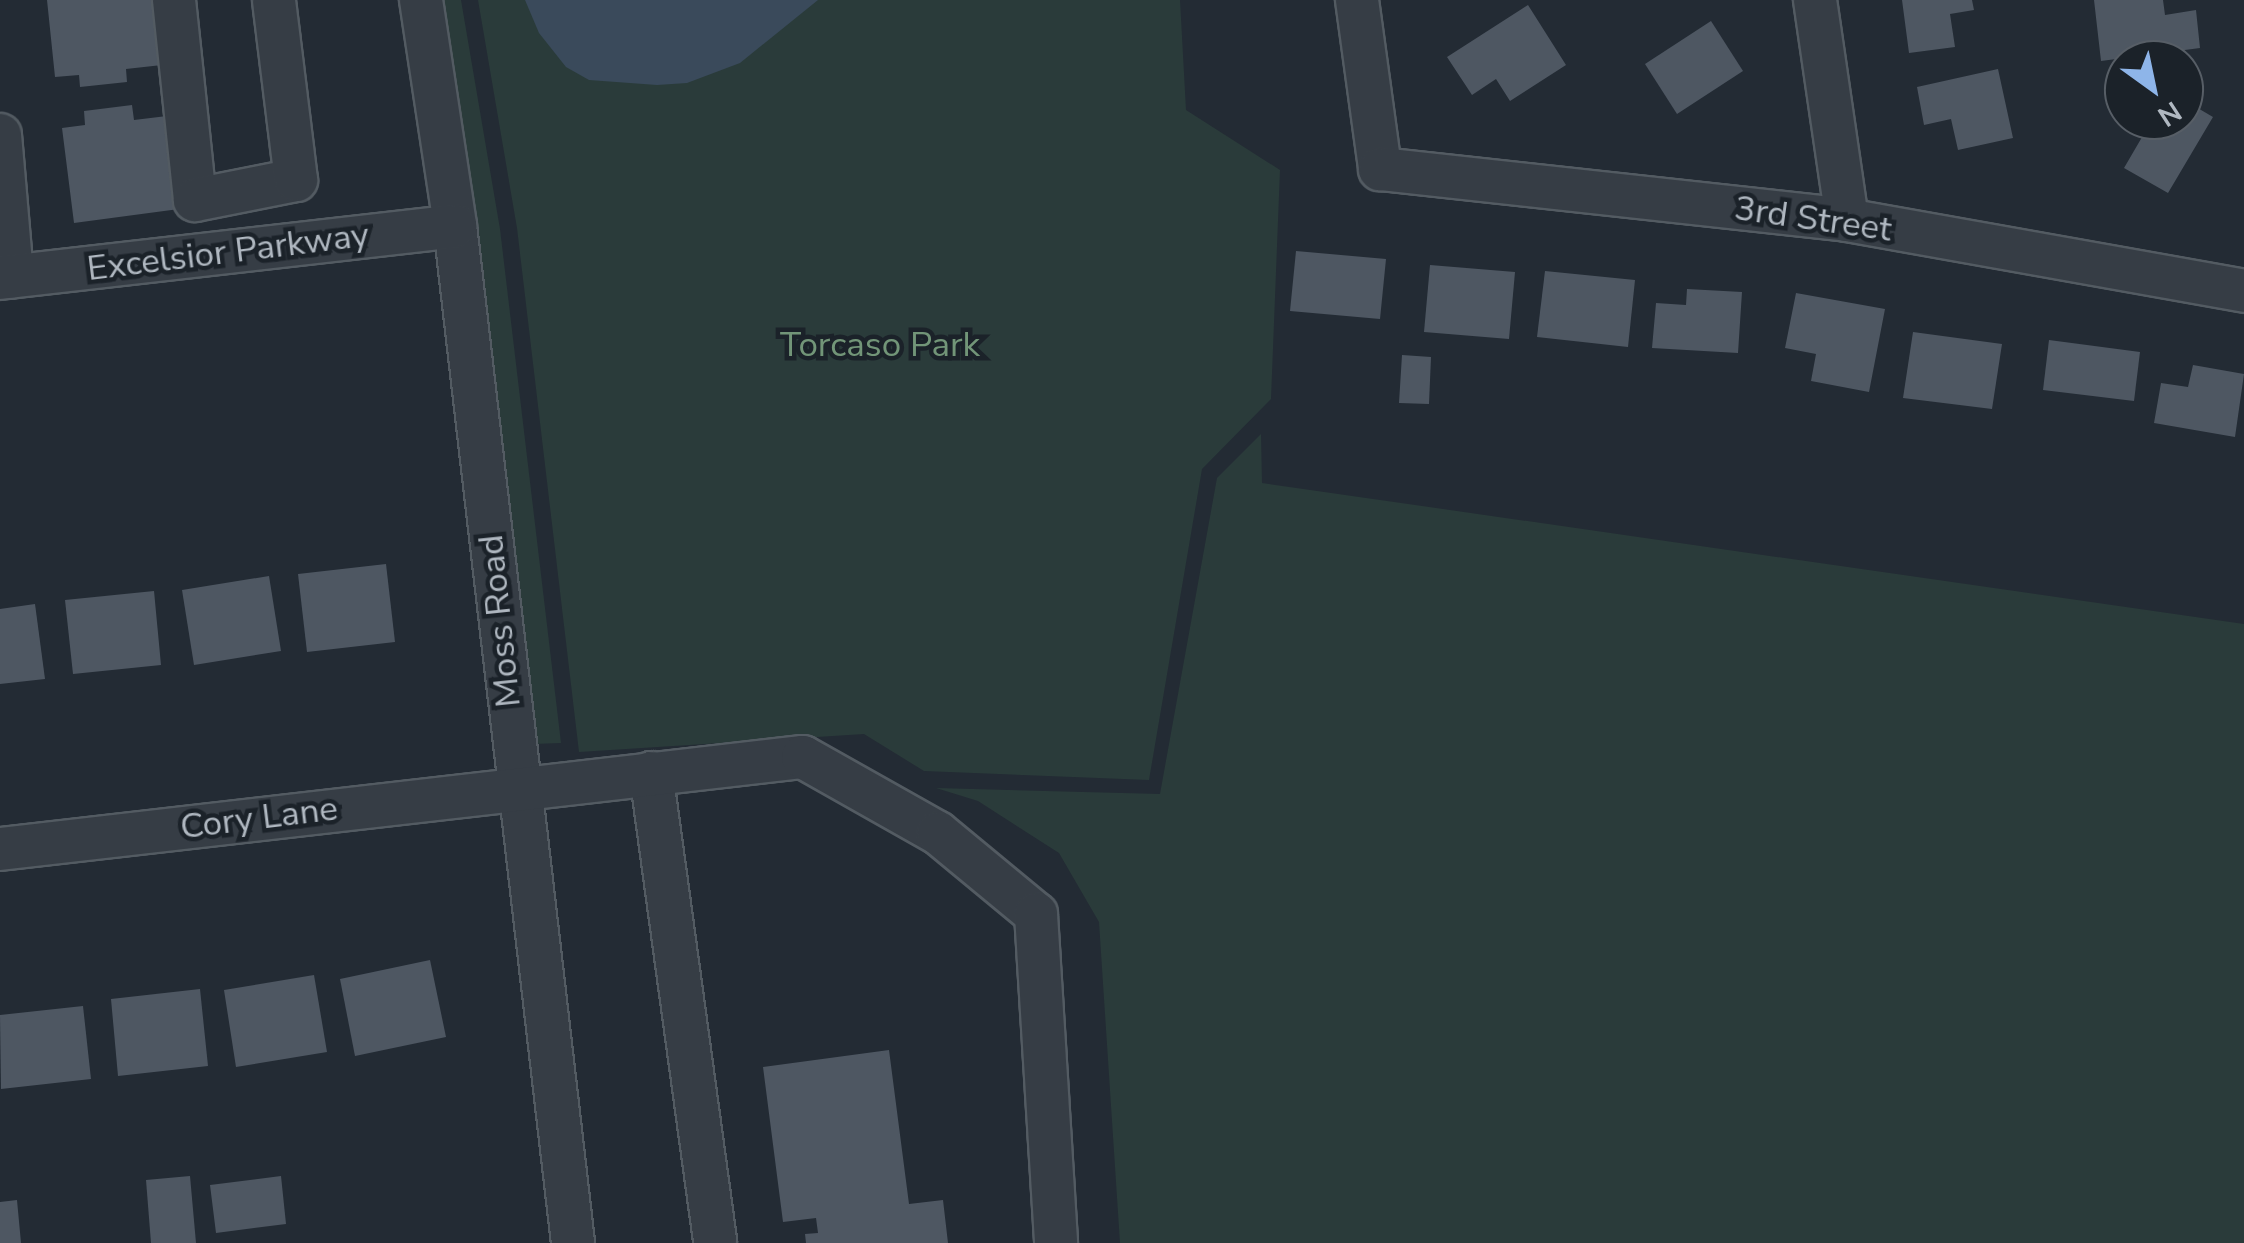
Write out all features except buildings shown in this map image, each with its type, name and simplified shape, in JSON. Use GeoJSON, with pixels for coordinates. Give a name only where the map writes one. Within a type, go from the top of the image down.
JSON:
{"type":"FeatureCollection","features":[{"type":"Feature","properties":{"kind":"street"},"geometry":{"type":"LineString","coordinates":[[174,0],[195,200],[296,180],[274,0]]}},
{"type":"Feature","properties":{"kind":"street","name":"Moss Road"},"geometry":{"type":"LineString","coordinates":[[421,0],[455,226],[573,1243]]}},
{"type":"Feature","properties":{"kind":"street","name":"3rd Street"},"geometry":{"type":"LineString","coordinates":[[1357,0],[1380,169],[1846,220],[2244,291]]}},
{"type":"Feature","properties":{"kind":"street"},"geometry":{"type":"LineString","coordinates":[[1815,0],[1846,220]]}},
{"type":"Feature","properties":{"kind":"street"},"geometry":{"type":"LineString","coordinates":[[0,134],[6,277]]}},
{"type":"Feature","properties":{"kind":"street","name":"Excelsior Parkway"},"geometry":{"type":"LineString","coordinates":[[6,277],[455,226]]}},
{"type":"Feature","properties":{"kind":"street","name":"Cory Lane"},"geometry":{"type":"LineString","coordinates":[[0,849],[518,786],[803,757],[938,833],[1036,914],[1056,1243]]}},
{"type":"Feature","properties":{"kind":"street"},"geometry":{"type":"LineString","coordinates":[[652,773],[714,1243]]}},
{"type":"Feature","properties":{"kind":"green space"},"geometry":{"type":"Polygon","coordinates":[[[441,0],[461,0],[500,229],[561,743],[533,744],[441,0]]]}},
{"type":"Feature","properties":{"kind":"green space","name":"Torcaso Park"},"geometry":{"type":"Polygon","coordinates":[[[478,0],[1180,0],[1186,110],[1280,170],[1271,399],[1202,469],[1149,780],[924,771],[864,734],[579,752],[517,228],[478,0]]]}},
{"type":"Feature","properties":{"kind":"green space"},"geometry":{"type":"Polygon","coordinates":[[[1261,434],[1262,483],[2244,624],[2244,1243],[1120,1243],[1099,922],[1059,853],[978,801],[936,788],[1160,794],[1217,478],[1261,434]]]}},
{"type":"Feature","properties":{"kind":"water"},"geometry":{"type":"Polygon","coordinates":[[[525,0],[818,0],[740,63],[687,83],[657,85],[589,80],[566,67],[539,33],[525,0]]]}}]}
